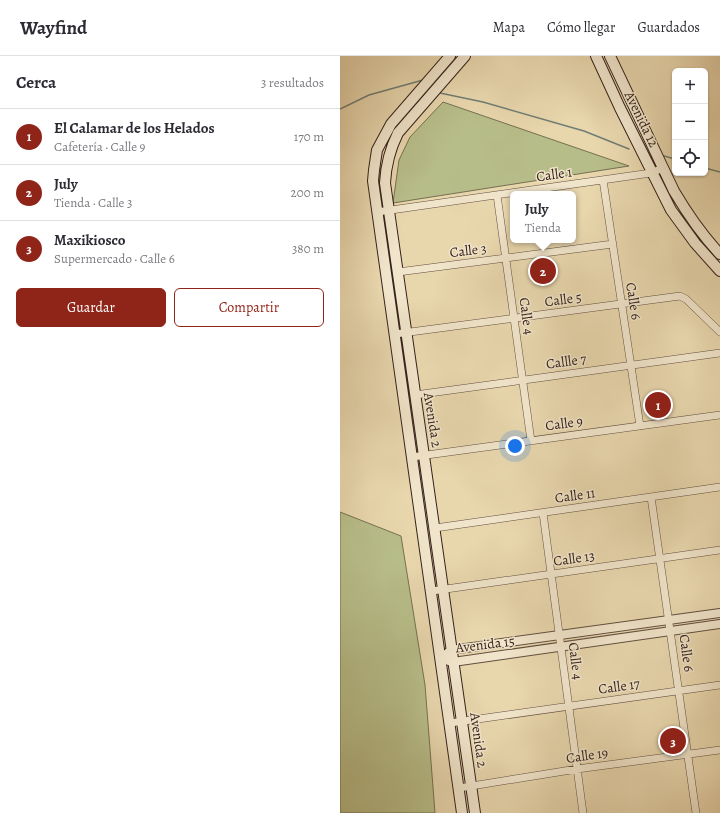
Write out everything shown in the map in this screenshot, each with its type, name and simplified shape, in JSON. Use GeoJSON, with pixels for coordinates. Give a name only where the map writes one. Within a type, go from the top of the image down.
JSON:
{"type":"FeatureCollection","features":[{"type":"Feature","properties":{"kind":"main road","name":"Avenida 2"},"geometry":{"type":"LineString","coordinates":[[450,56],[398,115],[384,136],[377,150],[374,170],[374,190],[432,591],[462,813]]}},
{"type":"Feature","properties":{"kind":"main road","name":"Avenida 2"},"geometry":{"type":"LineString","coordinates":[[465,56],[398,133],[387,162],[386,183],[475,813]]}},
{"type":"Feature","properties":{"kind":"main road","name":"Avenida 12"},"geometry":{"type":"LineString","coordinates":[[596,56],[671,210],[695,243],[720,270]]}},
{"type":"Feature","properties":{"kind":"main road","name":"Avenida 12"},"geometry":{"type":"LineString","coordinates":[[610,56],[663,168],[683,206],[697,227],[720,254]]}},
{"type":"Feature","properties":{"kind":"street","name":"Calle 1"},"geometry":{"type":"LineString","coordinates":[[525,191],[652,172],[663,168]]}},
{"type":"Feature","properties":{"kind":"street","name":"Calle 6"},"geometry":{"type":"LineString","coordinates":[[603,180],[640,426]]}},
{"type":"Feature","properties":{"kind":"street","name":"Calle 1"},"geometry":{"type":"LineString","coordinates":[[377,212],[510,193]]}},
{"type":"Feature","properties":{"kind":"street","name":"Calle 4"},"geometry":{"type":"LineString","coordinates":[[497,195],[531,441]]}},
{"type":"Feature","properties":{"kind":"street","name":"Calle 3"},"geometry":{"type":"LineString","coordinates":[[398,272],[613,244]]}},
{"type":"Feature","properties":{"kind":"street","name":"Calle 5"},"geometry":{"type":"LineString","coordinates":[[395,334],[680,296],[686,299],[720,332]]}},
{"type":"Feature","properties":{"kind":"street","name":"Callle 7"},"geometry":{"type":"LineString","coordinates":[[415,395],[720,353]]}},
{"type":"Feature","properties":{"kind":"street","name":"Calle 9"},"geometry":{"type":"LineString","coordinates":[[412,457],[720,415]]}},
{"type":"Feature","properties":{"kind":"street","name":"Calle 11"},"geometry":{"type":"LineString","coordinates":[[435,528],[720,487]]}},
{"type":"Feature","properties":{"kind":"street","name":"Calle 6"},"geometry":{"type":"LineString","coordinates":[[651,497],[696,813]]}},
{"type":"Feature","properties":{"kind":"street","name":"Calle 4"},"geometry":{"type":"LineString","coordinates":[[544,513],[583,813]]}},
{"type":"Feature","properties":{"kind":"street","name":"Calle 13"},"geometry":{"type":"LineString","coordinates":[[432,591],[720,550]]}},
{"type":"Feature","properties":{"kind":"street","name":"Avenida 15"},"geometry":{"type":"LineString","coordinates":[[441,658],[451,650],[720,613]]}},
{"type":"Feature","properties":{"kind":"street","name":"Avenida 15"},"geometry":{"type":"LineString","coordinates":[[441,658],[453,662],[720,624]]}},
{"type":"Feature","properties":{"kind":"street","name":"Calle 17"},"geometry":{"type":"LineString","coordinates":[[450,722],[720,685]]}},
{"type":"Feature","properties":{"kind":"street","name":"Calle 19"},"geometry":{"type":"LineString","coordinates":[[459,788],[577,769],[720,750]]}},
{"type":"Feature","properties":{"kind":"green space"},"geometry":{"type":"Polygon","coordinates":[[[443,102],[629,166],[393,203],[399,160],[410,137],[443,102]]]}},
{"type":"Feature","properties":{"kind":"green space"},"geometry":{"type":"Polygon","coordinates":[[[340,512],[401,536],[425,685],[435,813],[340,813],[340,512]]]}},
{"type":"Feature","properties":{"kind":"waterway"},"geometry":{"type":"LineString","coordinates":[[340,109],[369,95],[423,80]]}},
{"type":"Feature","properties":{"kind":"waterway"},"geometry":{"type":"LineString","coordinates":[[440,93],[483,102],[584,131],[629,149]]}},
{"type":"Feature","properties":{"kind":"waterway"},"geometry":{"type":"LineString","coordinates":[[664,156],[672,158]]}},
{"type":"Feature","properties":{"kind":"waterway"},"geometry":{"type":"LineString","coordinates":[[708,169],[720,172]]}},
{"type":"Feature","properties":{"kind":"place","name":"July"},"geometry":{"type":"Point","coordinates":[543,271]}},
{"type":"Feature","properties":{"kind":"place","name":"El Calamar de los Helados"},"geometry":{"type":"Point","coordinates":[658,405]}},
{"type":"Feature","properties":{"kind":"place","name":"Maxikiosco"},"geometry":{"type":"Point","coordinates":[673,741]}}]}
